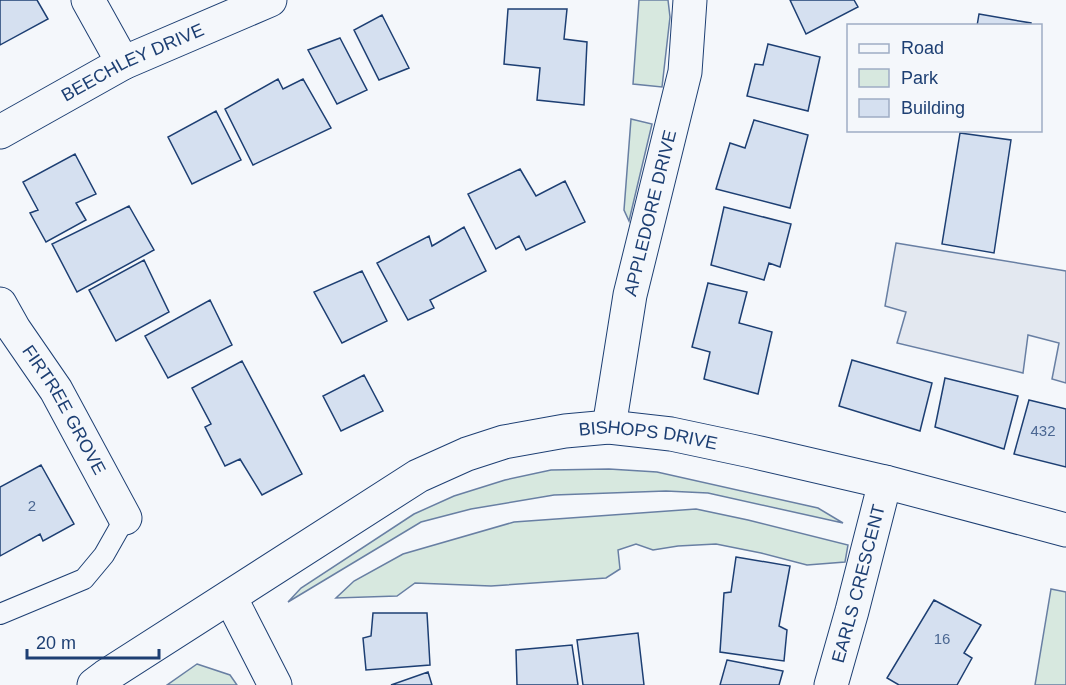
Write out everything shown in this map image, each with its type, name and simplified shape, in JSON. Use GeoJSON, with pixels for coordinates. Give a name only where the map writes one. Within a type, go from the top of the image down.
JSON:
{"type":"FeatureCollection","features":[{"type":"Feature","properties":{"kind":"street"},"geometry":{"type":"LineString","coordinates":[[88,0],[123,63]]}},
{"type":"Feature","properties":{"kind":"street","name":"BEECHLEY DRIVE"},"geometry":{"type":"LineString","coordinates":[[0,132],[123,63],[270,0]]}},
{"type":"Feature","properties":{"kind":"street","name":"APPLEDORE DRIVE"},"geometry":{"type":"LineString","coordinates":[[609,427],[630,296],[685,72],[690,0]]}},
{"type":"Feature","properties":{"kind":"street","name":"FIRTREE GROVE"},"geometry":{"type":"LineString","coordinates":[[0,304],[14,329],[56,390],[125,518]]}},
{"type":"Feature","properties":{"kind":"street","name":"BISHOPS DRIVE"},"geometry":{"type":"LineString","coordinates":[[94,685],[418,476],[467,454],[504,442],[565,431],[609,427],[671,434],[885,482],[1066,530]]}},
{"type":"Feature","properties":{"kind":"street","name":"EARLS CRESCENT"},"geometry":{"type":"LineString","coordinates":[[831,685],[885,482]]}},
{"type":"Feature","properties":{"kind":"street"},"geometry":{"type":"LineString","coordinates":[[230,597],[275,685]]}},
{"type":"Feature","properties":{"kind":"lane"},"geometry":{"type":"LineString","coordinates":[[0,614],[84,579],[104,555],[125,518]]}},
{"type":"Feature","properties":{"kind":"green space"},"geometry":{"type":"Polygon","coordinates":[[[639,0],[668,0],[670,17],[662,87],[633,84],[639,0]]]}},
{"type":"Feature","properties":{"kind":"green space"},"geometry":{"type":"Polygon","coordinates":[[[631,119],[652,124],[629,221],[624,210],[631,119]]]}},
{"type":"Feature","properties":{"kind":"green space"},"geometry":{"type":"Polygon","coordinates":[[[609,469],[657,472],[818,508],[843,523],[708,493],[666,491],[554,495],[471,509],[421,522],[288,602],[301,588],[414,514],[454,496],[505,480],[551,470],[609,469]]]}},
{"type":"Feature","properties":{"kind":"green space"},"geometry":{"type":"Polygon","coordinates":[[[696,509],[848,545],[845,562],[807,565],[716,544],[653,550],[636,544],[618,550],[620,569],[606,578],[491,586],[415,583],[397,596],[336,598],[354,581],[403,554],[514,522],[696,509]]]}},
{"type":"Feature","properties":{"kind":"green space"},"geometry":{"type":"Polygon","coordinates":[[[1051,589],[1066,592],[1066,685],[1035,685],[1051,589]]]}},
{"type":"Feature","properties":{"kind":"green space"},"geometry":{"type":"Polygon","coordinates":[[[197,664],[230,675],[237,685],[167,685],[197,664]]]}},
{"type":"Feature","properties":{"kind":"shaded area"},"geometry":{"type":"Polygon","coordinates":[[[896,243],[1066,271],[1066,383],[1052,379],[1059,343],[1028,335],[1023,373],[897,343],[906,312],[885,306],[896,243]]]}},
{"type":"Feature","properties":{"kind":"building"},"geometry":{"type":"Polygon","coordinates":[[[0,0],[37,0],[48,19],[0,45],[0,0]]]}},
{"type":"Feature","properties":{"kind":"building"},"geometry":{"type":"Polygon","coordinates":[[[790,0],[854,0],[858,7],[806,34],[790,0]]]}},
{"type":"Feature","properties":{"kind":"building"},"geometry":{"type":"Polygon","coordinates":[[[508,9],[567,9],[564,39],[587,42],[584,105],[537,100],[540,68],[504,64],[508,9]]]}},
{"type":"Feature","properties":{"kind":"building"},"geometry":{"type":"Polygon","coordinates":[[[979,14],[1031,23],[1031,24],[977,24],[979,14]]]}},
{"type":"Feature","properties":{"kind":"building"},"geometry":{"type":"Polygon","coordinates":[[[382,15],[409,68],[379,80],[354,30],[382,15]]]}},
{"type":"Feature","properties":{"kind":"building"},"geometry":{"type":"Polygon","coordinates":[[[340,38],[367,90],[337,104],[308,50],[340,38]]]}},
{"type":"Feature","properties":{"kind":"building"},"geometry":{"type":"Polygon","coordinates":[[[768,44],[820,57],[808,111],[747,96],[755,64],[763,65],[768,44]]]}},
{"type":"Feature","properties":{"kind":"building"},"geometry":{"type":"Polygon","coordinates":[[[278,79],[283,89],[303,79],[331,128],[253,165],[225,109],[278,79]]]}},
{"type":"Feature","properties":{"kind":"building"},"geometry":{"type":"Polygon","coordinates":[[[216,111],[241,160],[192,184],[168,137],[216,111]]]}},
{"type":"Feature","properties":{"kind":"building"},"geometry":{"type":"Polygon","coordinates":[[[754,120],[808,135],[790,208],[716,189],[730,143],[745,148],[754,120]]]}},
{"type":"Feature","properties":{"kind":"building"},"geometry":{"type":"Polygon","coordinates":[[[960,133],[1011,140],[994,253],[942,244],[960,133]]]}},
{"type":"Feature","properties":{"kind":"building"},"geometry":{"type":"Polygon","coordinates":[[[75,154],[96,194],[76,203],[86,220],[46,242],[30,213],[38,210],[23,182],[75,154]]]}},
{"type":"Feature","properties":{"kind":"building"},"geometry":{"type":"Polygon","coordinates":[[[520,169],[536,196],[565,181],[585,222],[526,250],[519,236],[496,249],[468,194],[520,169]]]}},
{"type":"Feature","properties":{"kind":"building"},"geometry":{"type":"Polygon","coordinates":[[[129,206],[154,250],[77,292],[52,244],[129,206]]]}},
{"type":"Feature","properties":{"kind":"building"},"geometry":{"type":"Polygon","coordinates":[[[724,207],[791,224],[780,267],[769,263],[764,280],[711,265],[724,207]]]}},
{"type":"Feature","properties":{"kind":"building"},"geometry":{"type":"Polygon","coordinates":[[[464,227],[486,271],[430,300],[434,308],[408,320],[377,263],[429,236],[432,246],[464,227]]]}},
{"type":"Feature","properties":{"kind":"building"},"geometry":{"type":"Polygon","coordinates":[[[144,260],[169,312],[116,341],[89,290],[144,260]]]}},
{"type":"Feature","properties":{"kind":"building"},"geometry":{"type":"Polygon","coordinates":[[[362,271],[387,321],[342,343],[314,292],[362,271]]]}},
{"type":"Feature","properties":{"kind":"building"},"geometry":{"type":"Polygon","coordinates":[[[708,283],[747,292],[739,323],[772,332],[758,394],[704,379],[710,352],[692,347],[708,283]]]}},
{"type":"Feature","properties":{"kind":"building"},"geometry":{"type":"Polygon","coordinates":[[[210,300],[232,345],[168,378],[145,336],[210,300]]]}},
{"type":"Feature","properties":{"kind":"building"},"geometry":{"type":"Polygon","coordinates":[[[852,360],[932,383],[920,431],[839,406],[852,360]]]}},
{"type":"Feature","properties":{"kind":"building"},"geometry":{"type":"Polygon","coordinates":[[[242,361],[302,474],[262,495],[240,459],[225,466],[205,427],[211,424],[192,388],[242,361]]]}},
{"type":"Feature","properties":{"kind":"building"},"geometry":{"type":"Polygon","coordinates":[[[364,375],[383,411],[341,431],[323,396],[364,375]]]}},
{"type":"Feature","properties":{"kind":"building"},"geometry":{"type":"Polygon","coordinates":[[[945,378],[1018,396],[1004,449],[935,427],[945,378]]]}},
{"type":"Feature","properties":{"kind":"building"},"geometry":{"type":"Polygon","coordinates":[[[1029,400],[1066,409],[1066,467],[1014,454],[1029,400]]]}},
{"type":"Feature","properties":{"kind":"building"},"geometry":{"type":"Polygon","coordinates":[[[41,465],[74,524],[43,541],[40,534],[0,556],[0,487],[41,465]]]}},
{"type":"Feature","properties":{"kind":"building"},"geometry":{"type":"Polygon","coordinates":[[[736,557],[790,566],[779,626],[787,630],[784,661],[720,652],[724,593],[731,592],[736,557]]]}},
{"type":"Feature","properties":{"kind":"building"},"geometry":{"type":"Polygon","coordinates":[[[934,600],[981,625],[964,653],[972,658],[957,685],[899,685],[887,678],[934,600]]]}},
{"type":"Feature","properties":{"kind":"building"},"geometry":{"type":"Polygon","coordinates":[[[373,613],[427,613],[430,665],[366,670],[363,638],[371,636],[373,613]]]}},
{"type":"Feature","properties":{"kind":"building"},"geometry":{"type":"Polygon","coordinates":[[[638,633],[644,685],[583,685],[577,640],[638,633]]]}},
{"type":"Feature","properties":{"kind":"building"},"geometry":{"type":"Polygon","coordinates":[[[572,645],[578,685],[517,685],[516,650],[572,645]]]}},
{"type":"Feature","properties":{"kind":"building"},"geometry":{"type":"Polygon","coordinates":[[[727,660],[783,671],[779,685],[720,685],[727,660]]]}},
{"type":"Feature","properties":{"kind":"building"},"geometry":{"type":"Polygon","coordinates":[[[428,672],[432,685],[391,685],[428,672]]]}}]}
